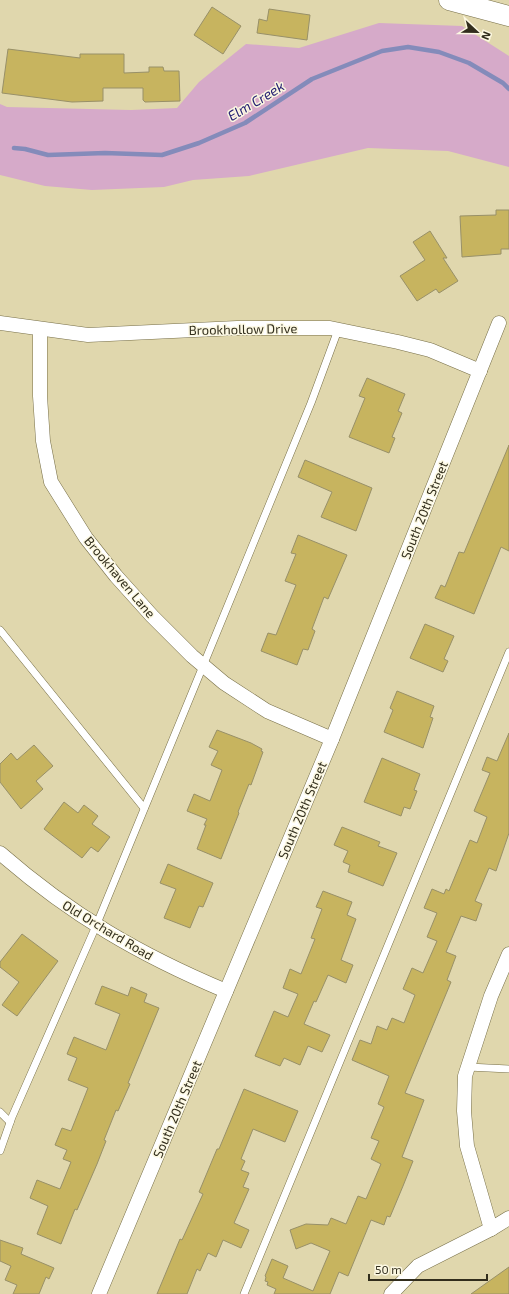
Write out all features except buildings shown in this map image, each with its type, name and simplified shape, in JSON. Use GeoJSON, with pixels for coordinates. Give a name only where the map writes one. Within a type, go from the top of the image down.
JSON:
{"type":"FeatureCollection","features":[{"type":"Feature","properties":{"kind":"main road"},"geometry":{"type":"LineString","coordinates":[[449,0],[509,16]]}},
{"type":"Feature","properties":{"kind":"street","name":"Brookhollow Drive"},"geometry":{"type":"LineString","coordinates":[[0,323],[88,335],[237,328],[330,328],[430,350],[480,371]]}},
{"type":"Feature","properties":{"kind":"street","name":"South 20th Street"},"geometry":{"type":"LineString","coordinates":[[99,1294],[332,739],[499,323]]}},
{"type":"Feature","properties":{"kind":"street","name":"Brookhaven Lane"},"geometry":{"type":"LineString","coordinates":[[40,329],[40,396],[43,441],[51,482],[86,538],[116,576],[152,616],[203,666],[224,684],[267,711],[332,739]]}},
{"type":"Feature","properties":{"kind":"street","name":"Old Orchard Road"},"geometry":{"type":"LineString","coordinates":[[0,854],[52,897],[96,926],[150,956],[226,990]]}},
{"type":"Feature","properties":{"kind":"street"},"geometry":{"type":"LineString","coordinates":[[491,1229],[467,1146],[464,1111],[465,1076],[492,996],[509,954]]}},
{"type":"Feature","properties":{"kind":"street"},"geometry":{"type":"LineString","coordinates":[[391,1294],[418,1266],[491,1229],[509,1218]]}},
{"type":"Feature","properties":{"kind":"lane"},"geometry":{"type":"LineString","coordinates":[[0,1151],[10,1122],[96,926],[312,403],[338,330]]}},
{"type":"Feature","properties":{"kind":"lane"},"geometry":{"type":"LineString","coordinates":[[0,630],[144,808]]}},
{"type":"Feature","properties":{"kind":"lane"},"geometry":{"type":"LineString","coordinates":[[244,1294],[509,652]]}},
{"type":"Feature","properties":{"kind":"lane"},"geometry":{"type":"LineString","coordinates":[[468,1067],[509,1069]]}},
{"type":"Feature","properties":{"kind":"lane"},"geometry":{"type":"LineString","coordinates":[[0,1112],[10,1122]]}},
{"type":"Feature","properties":{"kind":"shaded area"},"geometry":{"type":"Polygon","coordinates":[[[379,23],[462,26],[509,56],[509,167],[448,151],[368,148],[249,176],[193,180],[164,187],[92,190],[45,186],[0,175],[0,104],[7,107],[131,110],[177,108],[199,82],[246,44],[299,48],[379,23]]]}},
{"type":"Feature","properties":{"kind":"waterway","name":"Elm Creek"},"geometry":{"type":"LineString","coordinates":[[14,148],[25,149],[48,155],[105,153],[162,155],[199,143],[245,123],[312,79],[382,51],[408,47],[439,52],[469,63],[503,83],[509,89]]}}]}
